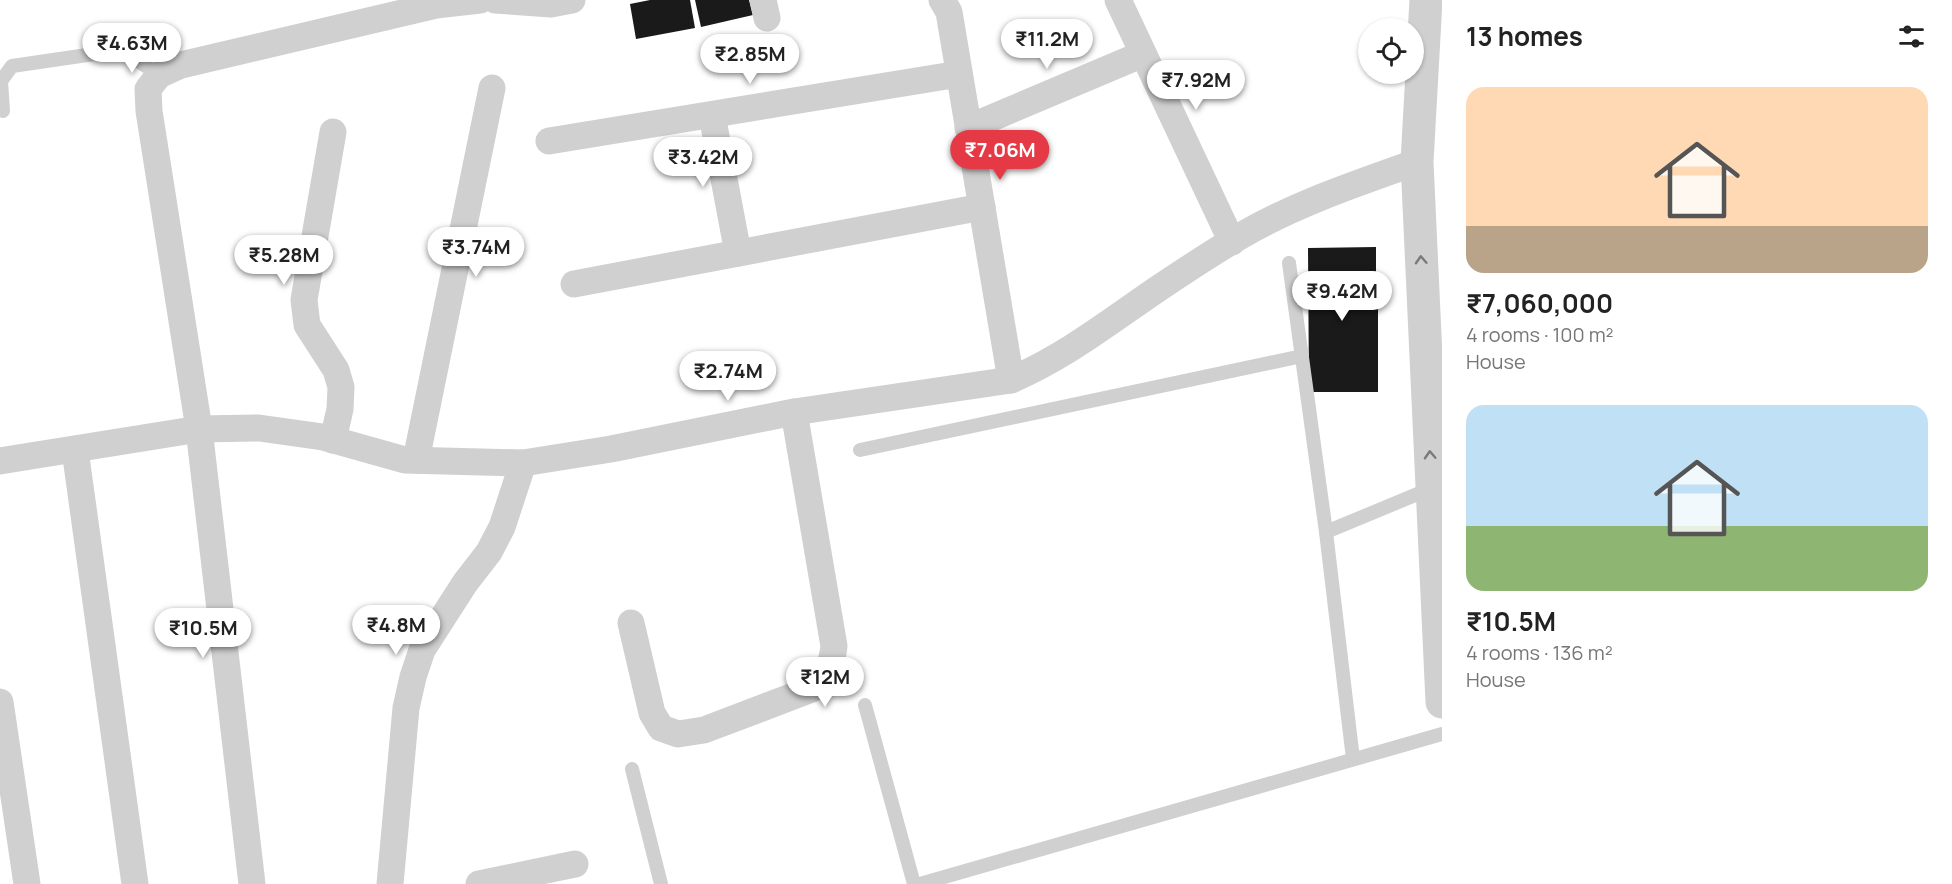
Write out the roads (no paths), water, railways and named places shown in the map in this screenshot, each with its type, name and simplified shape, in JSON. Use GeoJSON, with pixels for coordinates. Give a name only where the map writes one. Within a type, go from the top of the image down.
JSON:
{"type":"FeatureCollection","features":[{"type":"Feature","properties":{"kind":"street"},"geometry":{"type":"LineString","coordinates":[[252,884],[199,429],[149,111],[148,89],[159,75],[181,65],[446,2],[480,0]]}},
{"type":"Feature","properties":{"kind":"street"},"geometry":{"type":"LineString","coordinates":[[495,0],[551,4],[572,0]]}},
{"type":"Feature","properties":{"kind":"street"},"geometry":{"type":"LineString","coordinates":[[942,0],[949,12],[1011,380]]}},
{"type":"Feature","properties":{"kind":"street"},"geometry":{"type":"LineString","coordinates":[[1118,0],[1233,242]]}},
{"type":"Feature","properties":{"kind":"street"},"geometry":{"type":"LineString","coordinates":[[1426,0],[1417,162],[1442,702]]}},
{"type":"Feature","properties":{"kind":"street"},"geometry":{"type":"LineString","coordinates":[[968,128],[1143,54]]}},
{"type":"Feature","properties":{"kind":"street"},"geometry":{"type":"LineString","coordinates":[[549,141],[959,74]]}},
{"type":"Feature","properties":{"kind":"street"},"geometry":{"type":"LineString","coordinates":[[416,460],[492,88]]}},
{"type":"Feature","properties":{"kind":"street"},"geometry":{"type":"LineString","coordinates":[[712,115],[738,253]]}},
{"type":"Feature","properties":{"kind":"street"},"geometry":{"type":"LineString","coordinates":[[333,132],[304,300],[307,325],[336,370],[341,387],[340,409],[333,440]]}},
{"type":"Feature","properties":{"kind":"street"},"geometry":{"type":"LineString","coordinates":[[0,461],[199,429],[259,428],[333,440],[405,460],[523,463],[794,412],[1011,380],[1036,369],[1086,340],[1163,285],[1233,242],[1320,197],[1417,162]]}},
{"type":"Feature","properties":{"kind":"street"},"geometry":{"type":"LineString","coordinates":[[574,284],[982,207]]}},
{"type":"Feature","properties":{"kind":"street"},"geometry":{"type":"LineString","coordinates":[[631,623],[652,714],[661,728],[678,734],[704,730],[812,689],[825,676],[832,663],[834,646],[794,412]]}},
{"type":"Feature","properties":{"kind":"street"},"geometry":{"type":"LineString","coordinates":[[75,450],[135,884]]}},
{"type":"Feature","properties":{"kind":"street"},"geometry":{"type":"LineString","coordinates":[[390,884],[406,708],[419,659],[422,650],[465,583],[489,552],[502,527],[523,463]]}},
{"type":"Feature","properties":{"kind":"street"},"geometry":{"type":"LineString","coordinates":[[0,702],[27,884]]}},
{"type":"Feature","properties":{"kind":"street"},"geometry":{"type":"LineString","coordinates":[[479,884],[575,864]]}},
{"type":"Feature","properties":{"kind":"lane"},"geometry":{"type":"LineString","coordinates":[[3,111],[2,81],[12,66],[94,54],[129,55],[159,75]]}},
{"type":"Feature","properties":{"kind":"lane"},"geometry":{"type":"LineString","coordinates":[[1289,263],[1326,532],[1353,759]]}},
{"type":"Feature","properties":{"kind":"lane"},"geometry":{"type":"LineString","coordinates":[[860,450],[1302,356]]}},
{"type":"Feature","properties":{"kind":"lane"},"geometry":{"type":"LineString","coordinates":[[1326,532],[1432,488]]}},
{"type":"Feature","properties":{"kind":"lane"},"geometry":{"type":"LineString","coordinates":[[865,705],[914,884]]}},
{"type":"Feature","properties":{"kind":"lane"},"geometry":{"type":"LineString","coordinates":[[920,884],[1442,734]]}},
{"type":"Feature","properties":{"kind":"lane"},"geometry":{"type":"LineString","coordinates":[[632,768],[661,884]]}}]}
